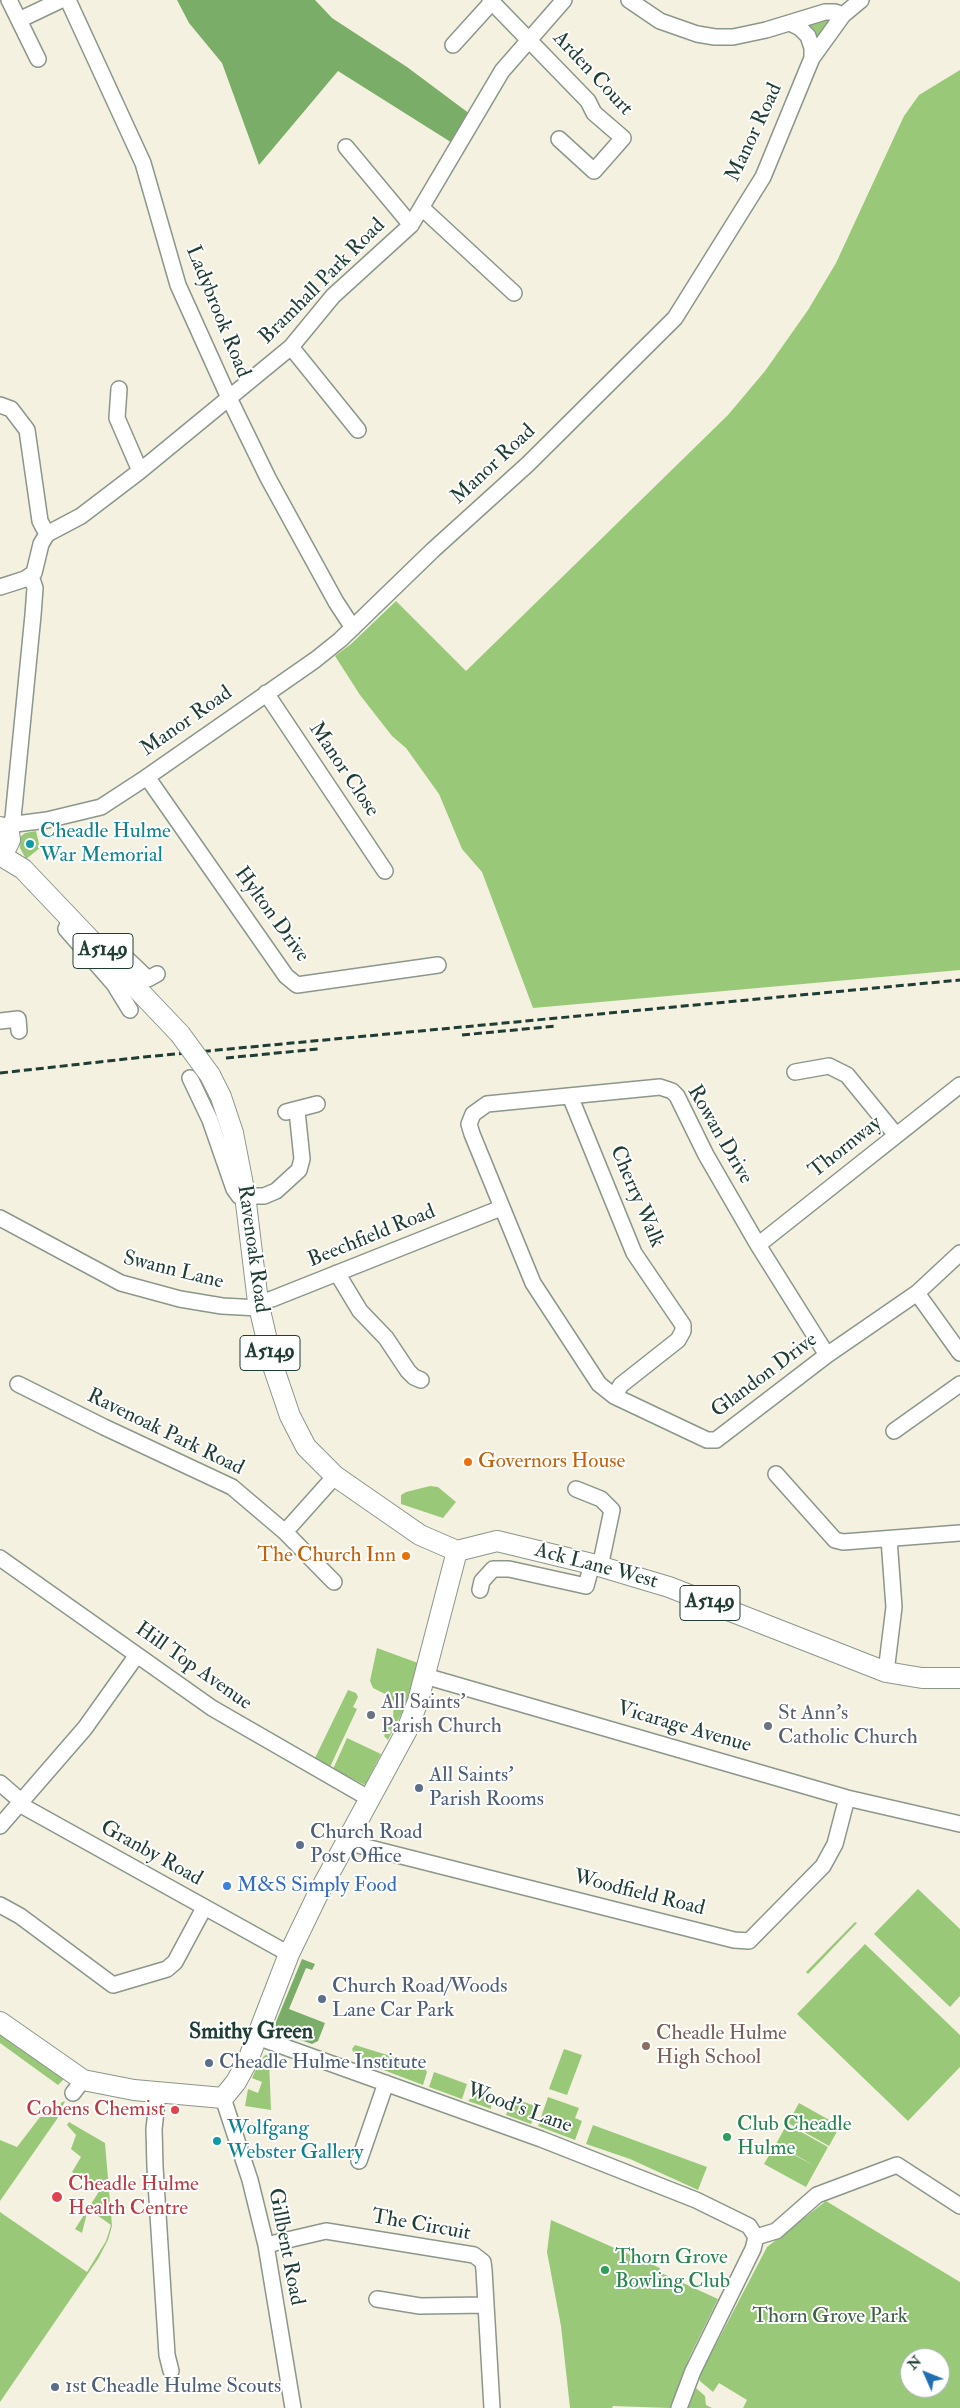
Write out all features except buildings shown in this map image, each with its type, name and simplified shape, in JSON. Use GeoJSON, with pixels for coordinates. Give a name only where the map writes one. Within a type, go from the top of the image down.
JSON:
{"type":"FeatureCollection","features":[{"type":"Feature","properties":{"kind":"main road","name":"Ravenoak Road"},"geometry":{"type":"LineString","coordinates":[[4,838],[23,869],[71,917],[180,1034],[210,1075],[221,1097],[233,1133],[245,1195],[259,1305],[273,1366],[290,1416],[306,1447],[335,1476],[420,1535],[457,1551]]}},
{"type":"Feature","properties":{"kind":"main road","name":"Ack Lane West"},"geometry":{"type":"LineString","coordinates":[[457,1551],[497,1542],[596,1565],[669,1587],[886,1672],[922,1678],[960,1678]]}},
{"type":"Feature","properties":{"kind":"main road"},"geometry":{"type":"LineString","coordinates":[[0,2022],[78,2087],[96,2084],[158,2093],[223,2098],[236,2082],[257,2037],[289,1954],[317,1896],[407,1730],[418,1702],[457,1551]]}},
{"type":"Feature","properties":{"kind":"street"},"geometry":{"type":"LineString","coordinates":[[9,0],[38,59]]}},
{"type":"Feature","properties":{"kind":"street"},"geometry":{"type":"LineString","coordinates":[[19,20],[61,0]]}},
{"type":"Feature","properties":{"kind":"street","name":"Ladybrook Road"},"geometry":{"type":"LineString","coordinates":[[68,0],[143,163],[178,285],[229,398],[268,478],[336,602],[353,628]]}},
{"type":"Feature","properties":{"kind":"street","name":"Bramhall Park Road"},"geometry":{"type":"LineString","coordinates":[[47,534],[81,516],[140,472],[292,347],[333,296],[411,225],[502,71],[564,0]]}},
{"type":"Feature","properties":{"kind":"street"},"geometry":{"type":"LineString","coordinates":[[629,0],[669,24],[696,34],[715,37],[741,35],[825,12],[835,12],[843,16]]}},
{"type":"Feature","properties":{"kind":"street","name":"Manor Road"},"geometry":{"type":"LineString","coordinates":[[4,838],[47,820],[101,807],[315,660],[353,628],[433,550],[528,464],[675,318],[763,176],[812,58],[843,16],[861,0]]}},
{"type":"Feature","properties":{"kind":"street"},"geometry":{"type":"LineString","coordinates":[[453,45],[491,1],[530,38]]}},
{"type":"Feature","properties":{"kind":"street"},"geometry":{"type":"LineString","coordinates":[[790,23],[800,28],[808,36],[812,48],[812,58]]}},
{"type":"Feature","properties":{"kind":"street","name":"Arden Court"},"geometry":{"type":"LineString","coordinates":[[530,38],[588,101],[594,113],[623,138],[594,170],[559,139]]}},
{"type":"Feature","properties":{"kind":"street"},"geometry":{"type":"LineString","coordinates":[[346,147],[411,225]]}},
{"type":"Feature","properties":{"kind":"street"},"geometry":{"type":"LineString","coordinates":[[422,208],[514,293]]}},
{"type":"Feature","properties":{"kind":"street"},"geometry":{"type":"LineString","coordinates":[[292,347],[358,430]]}},
{"type":"Feature","properties":{"kind":"street"},"geometry":{"type":"LineString","coordinates":[[119,389],[117,418],[140,472]]}},
{"type":"Feature","properties":{"kind":"street"},"geometry":{"type":"LineString","coordinates":[[0,405],[11,409],[27,430],[40,521],[47,534],[41,544],[36,568],[31,576],[0,587]]}},
{"type":"Feature","properties":{"kind":"street"},"geometry":{"type":"LineString","coordinates":[[4,838],[13,818],[33,615],[35,588],[31,576]]}},
{"type":"Feature","properties":{"kind":"street","name":"Manor Close"},"geometry":{"type":"LineString","coordinates":[[266,693],[385,871]]}},
{"type":"Feature","properties":{"kind":"street","name":"Hylton Drive"},"geometry":{"type":"LineString","coordinates":[[147,777],[286,976],[297,985],[438,965]]}},
{"type":"Feature","properties":{"kind":"street"},"geometry":{"type":"LineString","coordinates":[[71,917],[66,929],[114,984],[130,1010]]}},
{"type":"Feature","properties":{"kind":"street"},"geometry":{"type":"LineString","coordinates":[[111,960],[125,957],[148,978],[157,974]]}},
{"type":"Feature","properties":{"kind":"street"},"geometry":{"type":"LineString","coordinates":[[0,1021],[18,1019],[19,1031]]}},
{"type":"Feature","properties":{"kind":"street"},"geometry":{"type":"LineString","coordinates":[[795,1072],[830,1066],[847,1074],[896,1135]]}},
{"type":"Feature","properties":{"kind":"street"},"geometry":{"type":"LineString","coordinates":[[190,1078],[210,1120],[234,1190],[239,1196],[264,1196],[276,1191],[299,1170],[302,1159],[291,1112],[318,1104]]}},
{"type":"Feature","properties":{"kind":"street","name":"Thornway"},"geometry":{"type":"LineString","coordinates":[[758,1245],[960,1085]]}},
{"type":"Feature","properties":{"kind":"street","name":"Rowan Drive"},"geometry":{"type":"LineString","coordinates":[[502,1208],[469,1124],[473,1114],[487,1104],[660,1087],[672,1091],[677,1096],[706,1155],[758,1245],[827,1356]]}},
{"type":"Feature","properties":{"kind":"street","name":"Cherry Walk"},"geometry":{"type":"LineString","coordinates":[[570,1096],[634,1253],[683,1325],[683,1331],[678,1340],[621,1385],[614,1396]]}},
{"type":"Feature","properties":{"kind":"street","name":"Beechfield Road"},"geometry":{"type":"LineString","coordinates":[[259,1305],[502,1208]]}},
{"type":"Feature","properties":{"kind":"street","name":"Glandon Drive"},"geometry":{"type":"LineString","coordinates":[[502,1208],[532,1282],[599,1384],[614,1396],[707,1440],[716,1440],[827,1356],[917,1293],[960,1253]]}},
{"type":"Feature","properties":{"kind":"street","name":"Swann Lane"},"geometry":{"type":"LineString","coordinates":[[0,1218],[121,1283],[180,1299],[222,1306],[259,1305]]}},
{"type":"Feature","properties":{"kind":"street"},"geometry":{"type":"LineString","coordinates":[[337,1274],[360,1311],[392,1345],[404,1373],[421,1380]]}},
{"type":"Feature","properties":{"kind":"street"},"geometry":{"type":"LineString","coordinates":[[917,1293],[960,1354]]}},
{"type":"Feature","properties":{"kind":"street","name":"Ravenoak Park Road"},"geometry":{"type":"LineString","coordinates":[[18,1384],[232,1487],[285,1532],[334,1582]]}},
{"type":"Feature","properties":{"kind":"street"},"geometry":{"type":"LineString","coordinates":[[894,1431],[960,1384]]}},
{"type":"Feature","properties":{"kind":"street"},"geometry":{"type":"LineString","coordinates":[[776,1474],[835,1540],[843,1542],[960,1534]]}},
{"type":"Feature","properties":{"kind":"street"},"geometry":{"type":"LineString","coordinates":[[285,1532],[335,1476]]}},
{"type":"Feature","properties":{"kind":"street"},"geometry":{"type":"LineString","coordinates":[[480,1590],[482,1581],[493,1569],[509,1569],[585,1589],[596,1565],[612,1510],[601,1499],[576,1489]]}},
{"type":"Feature","properties":{"kind":"street"},"geometry":{"type":"LineString","coordinates":[[886,1672],[894,1607],[889,1539]]}},
{"type":"Feature","properties":{"kind":"street","name":"Hill Top Avenue"},"geometry":{"type":"LineString","coordinates":[[0,1558],[172,1681],[242,1727],[370,1799]]}},
{"type":"Feature","properties":{"kind":"street"},"geometry":{"type":"LineString","coordinates":[[0,1826],[84,1728],[137,1655]]}},
{"type":"Feature","properties":{"kind":"street","name":"Vicarage Avenue"},"geometry":{"type":"LineString","coordinates":[[425,1676],[847,1798],[960,1824]]}},
{"type":"Feature","properties":{"kind":"street","name":"Granby Road"},"geometry":{"type":"LineString","coordinates":[[0,1783],[21,1803],[204,1908],[289,1954]]}},
{"type":"Feature","properties":{"kind":"street","name":"Woodfield Road"},"geometry":{"type":"LineString","coordinates":[[346,1842],[734,1940],[749,1941],[823,1866],[835,1844],[847,1798]]}},
{"type":"Feature","properties":{"kind":"street"},"geometry":{"type":"LineString","coordinates":[[0,1904],[20,1916],[113,1985],[168,1969],[175,1962],[204,1908]]}},
{"type":"Feature","properties":{"kind":"street","name":"Wood's Lane"},"geometry":{"type":"LineString","coordinates":[[257,2037],[541,2139],[696,2200],[749,2226],[756,2237]]}},
{"type":"Feature","properties":{"kind":"street"},"geometry":{"type":"LineString","coordinates":[[359,2160],[386,2083]]}},
{"type":"Feature","properties":{"kind":"street"},"geometry":{"type":"LineString","coordinates":[[158,2093],[154,2129],[155,2167],[167,2356],[171,2371]]}},
{"type":"Feature","properties":{"kind":"street","name":"Gillbent Road"},"geometry":{"type":"LineString","coordinates":[[223,2098],[250,2180],[266,2245],[293,2408]]}},
{"type":"Feature","properties":{"kind":"street"},"geometry":{"type":"LineString","coordinates":[[679,2408],[693,2371],[753,2249],[756,2237],[776,2232],[817,2195],[897,2165],[960,2206]]}},
{"type":"Feature","properties":{"kind":"street","name":"The Circuit"},"geometry":{"type":"LineString","coordinates":[[266,2245],[326,2232],[474,2255],[483,2262],[492,2408]]}},
{"type":"Feature","properties":{"kind":"street"},"geometry":{"type":"LineString","coordinates":[[382,2304],[420,2306],[486,2305]]}},
{"type":"Feature","properties":{"kind":"green space"},"geometry":{"type":"Polygon","coordinates":[[[177,0],[315,0],[332,18],[407,67],[478,120],[465,151],[338,71],[259,165],[222,63],[189,23],[177,0]]]}},
{"type":"Feature","properties":{"kind":"green space"},"geometry":{"type":"Polygon","coordinates":[[[829,18],[829,22],[816,42],[803,25],[829,18]]]}},
{"type":"Feature","properties":{"kind":"green space"},"geometry":{"type":"Polygon","coordinates":[[[960,70],[960,970],[533,1008],[482,872],[462,849],[439,794],[406,748],[392,736],[360,695],[335,656],[351,644],[396,601],[466,671],[728,415],[765,371],[808,310],[836,263],[904,116],[919,95],[960,70]]]}},
{"type":"Feature","properties":{"kind":"green space"},"geometry":{"type":"Polygon","coordinates":[[[36,831],[40,848],[26,859],[20,848],[19,838],[25,833],[36,831]]]}},
{"type":"Feature","properties":{"kind":"green space"},"geometry":{"type":"Polygon","coordinates":[[[430,1486],[438,1487],[456,1502],[443,1518],[401,1504],[401,1495],[430,1486]]]}},
{"type":"Feature","properties":{"kind":"green space"},"geometry":{"type":"Polygon","coordinates":[[[377,1648],[418,1663],[408,1701],[388,1740],[384,1736],[393,1718],[394,1702],[389,1696],[373,1688],[370,1681],[377,1648]]]}},
{"type":"Feature","properties":{"kind":"green space"},"geometry":{"type":"Polygon","coordinates":[[[348,1690],[356,1693],[358,1697],[353,1707],[357,1709],[330,1767],[314,1760],[348,1690]]]}},
{"type":"Feature","properties":{"kind":"green space"},"geometry":{"type":"Polygon","coordinates":[[[347,1738],[381,1754],[365,1785],[333,1769],[347,1738]]]}},
{"type":"Feature","properties":{"kind":"green space"},"geometry":{"type":"Polygon","coordinates":[[[918,1889],[960,1929],[960,1996],[950,2007],[874,1934],[918,1889]]]}},
{"type":"Feature","properties":{"kind":"green space"},"geometry":{"type":"Polygon","coordinates":[[[855,1922],[857,1923],[808,1974],[806,1972],[855,1922]]]}},
{"type":"Feature","properties":{"kind":"green space"},"geometry":{"type":"Polygon","coordinates":[[[865,1944],[960,2035],[960,2067],[908,2121],[797,2014],[865,1944]]]}},
{"type":"Feature","properties":{"kind":"green space"},"geometry":{"type":"Polygon","coordinates":[[[302,1959],[315,1964],[312,1970],[306,1968],[289,2009],[325,2023],[318,2041],[312,2044],[281,2033],[276,2027],[276,2022],[302,1959]]]}},
{"type":"Feature","properties":{"kind":"green space"},"geometry":{"type":"Polygon","coordinates":[[[0,2029],[66,2077],[58,2085],[0,2043],[0,2029]]]}},
{"type":"Feature","properties":{"kind":"green space"},"geometry":{"type":"Polygon","coordinates":[[[355,2045],[423,2066],[427,2072],[423,2085],[357,2060],[352,2049],[355,2045]]]}},
{"type":"Feature","properties":{"kind":"green space"},"geometry":{"type":"Polygon","coordinates":[[[564,2049],[582,2055],[567,2095],[549,2089],[564,2049]]]}},
{"type":"Feature","properties":{"kind":"green space"},"geometry":{"type":"Polygon","coordinates":[[[270,2052],[278,2053],[269,2060],[271,2110],[245,2106],[248,2089],[258,2093],[262,2082],[252,2078],[264,2056],[270,2052]]]}},
{"type":"Feature","properties":{"kind":"green space"},"geometry":{"type":"Polygon","coordinates":[[[434,2072],[467,2084],[462,2099],[429,2087],[434,2072]]]}},
{"type":"Feature","properties":{"kind":"green space"},"geometry":{"type":"Polygon","coordinates":[[[481,2094],[491,2100],[491,2109],[468,2101],[473,2096],[481,2094]]]}},
{"type":"Feature","properties":{"kind":"green space"},"geometry":{"type":"Polygon","coordinates":[[[548,2097],[579,2108],[575,2118],[582,2121],[575,2140],[538,2126],[548,2097]]]}},
{"type":"Feature","properties":{"kind":"green space"},"geometry":{"type":"Polygon","coordinates":[[[513,2098],[538,2107],[531,2124],[506,2115],[513,2098]]]}},
{"type":"Feature","properties":{"kind":"green space"},"geometry":{"type":"Polygon","coordinates":[[[65,2101],[57,2119],[0,2201],[0,2140],[17,2147],[40,2117],[50,2117],[62,2102],[65,2101]]]}},
{"type":"Feature","properties":{"kind":"green space"},"geometry":{"type":"Polygon","coordinates":[[[799,2103],[840,2126],[829,2146],[788,2123],[799,2103]]]}},
{"type":"Feature","properties":{"kind":"green space"},"geometry":{"type":"Polygon","coordinates":[[[69,2122],[105,2143],[112,2226],[108,2240],[98,2259],[0,2402],[0,2212],[87,2272],[106,2241],[111,2225],[97,2215],[87,2213],[82,2233],[75,2229],[100,2190],[72,2172],[81,2157],[71,2149],[76,2135],[67,2125],[69,2122]]]}},
{"type":"Feature","properties":{"kind":"green space"},"geometry":{"type":"Polygon","coordinates":[[[787,2124],[828,2147],[806,2187],[764,2164],[775,2145],[815,2166],[776,2144],[787,2124]]]}},
{"type":"Feature","properties":{"kind":"green space"},"geometry":{"type":"Polygon","coordinates":[[[593,2125],[707,2167],[698,2190],[630,2159],[586,2144],[593,2125]]]}},
{"type":"Feature","properties":{"kind":"green space","name":"Thorn Grove Park"},"geometry":{"type":"Polygon","coordinates":[[[826,2201],[960,2282],[960,2408],[743,2408],[747,2400],[719,2383],[713,2392],[700,2381],[699,2377],[767,2247],[826,2201]]]}},
{"type":"Feature","properties":{"kind":"green space","name":"Thorn Grove Park"},"geometry":{"type":"Polygon","coordinates":[[[551,2220],[660,2268],[659,2272],[718,2299],[689,2358],[670,2408],[613,2406],[612,2408],[570,2408],[561,2326],[547,2252],[551,2220]]]}},
{"type":"Feature","properties":{"kind":"green space"},"geometry":{"type":"Polygon","coordinates":[[[696,2388],[705,2396],[706,2405],[712,2408],[688,2408],[696,2388]]]}},
{"type":"Feature","properties":{"kind":"railway"},"geometry":{"type":"LineString","coordinates":[[0,1073],[144,1057],[960,980]]}},
{"type":"Feature","properties":{"kind":"railway"},"geometry":{"type":"LineString","coordinates":[[462,1035],[557,1026]]}},
{"type":"Feature","properties":{"kind":"railway"},"geometry":{"type":"LineString","coordinates":[[226,1058],[318,1049]]}},
{"type":"Feature","properties":{"kind":"place","name":"Cheadle Hulme War Memorial"},"geometry":{"type":"Point","coordinates":[30,844]}},
{"type":"Feature","properties":{"kind":"place","name":"Governors House"},"geometry":{"type":"Point","coordinates":[468,1462]}},
{"type":"Feature","properties":{"kind":"place","name":"The Church Inn"},"geometry":{"type":"Point","coordinates":[406,1556]}},
{"type":"Feature","properties":{"kind":"place","name":"All Saints' Parish Church"},"geometry":{"type":"Point","coordinates":[371,1715]}},
{"type":"Feature","properties":{"kind":"place","name":"St Ann's Catholic Church"},"geometry":{"type":"Point","coordinates":[768,1726]}},
{"type":"Feature","properties":{"kind":"place","name":"All Saints' Parish Rooms"},"geometry":{"type":"Point","coordinates":[419,1788]}},
{"type":"Feature","properties":{"kind":"place","name":"Church Road Post Office"},"geometry":{"type":"Point","coordinates":[300,1845]}},
{"type":"Feature","properties":{"kind":"place","name":"M&S Simply Food"},"geometry":{"type":"Point","coordinates":[227,1886]}},
{"type":"Feature","properties":{"kind":"place","name":"Church Road/Woods Lane Car Park"},"geometry":{"type":"Point","coordinates":[322,1999]}},
{"type":"Feature","properties":{"kind":"place","name":"Cheadle Hulme High School"},"geometry":{"type":"Point","coordinates":[646,2046]}},
{"type":"Feature","properties":{"kind":"place","name":"Cheadle Hulme Institute"},"geometry":{"type":"Point","coordinates":[209,2063]}},
{"type":"Feature","properties":{"kind":"place","name":"Cohens Chemist"},"geometry":{"type":"Point","coordinates":[175,2110]}},
{"type":"Feature","properties":{"kind":"place","name":"Club Cheadle Hulme"},"geometry":{"type":"Point","coordinates":[727,2137]}},
{"type":"Feature","properties":{"kind":"place","name":"Wolfgang Webster Gallery"},"geometry":{"type":"Point","coordinates":[217,2141]}},
{"type":"Feature","properties":{"kind":"place","name":"Cheadle Hulme Health Centre"},"geometry":{"type":"Point","coordinates":[57,2197]}},
{"type":"Feature","properties":{"kind":"place","name":"Thorn Grove Bowling Club"},"geometry":{"type":"Point","coordinates":[605,2270]}},
{"type":"Feature","properties":{"kind":"place","name":"1st Cheadle Hulme Scouts"},"geometry":{"type":"Point","coordinates":[55,2387]}},
{"type":"Feature","properties":{"kind":"district","name":"Smithy Green"},"geometry":{"type":"Point","coordinates":[251,2033]}}]}
